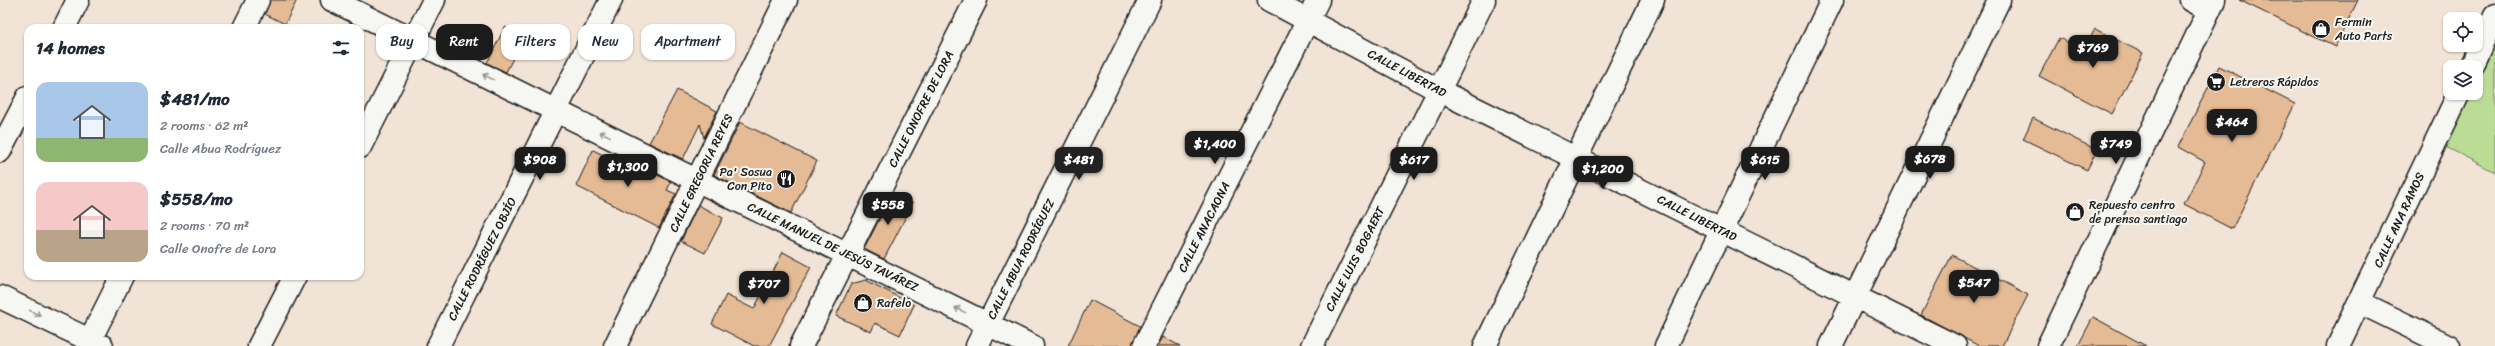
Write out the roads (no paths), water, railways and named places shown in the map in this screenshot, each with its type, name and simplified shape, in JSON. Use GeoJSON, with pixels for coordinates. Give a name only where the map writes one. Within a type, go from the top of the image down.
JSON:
{"type":"FeatureCollection","features":[{"type":"Feature","properties":{"kind":"street"},"geometry":{"type":"LineString","coordinates":[[66,24],[78,0]]}},
{"type":"Feature","properties":{"kind":"street"},"geometry":{"type":"LineString","coordinates":[[246,24],[258,0]]}},
{"type":"Feature","properties":{"kind":"street","name":"CALLE MANUEL DE JESÚS TAVÁREZ"},"geometry":{"type":"LineString","coordinates":[[332,0],[381,24]]}},
{"type":"Feature","properties":{"kind":"street"},"geometry":{"type":"LineString","coordinates":[[422,24],[434,0]]}},
{"type":"Feature","properties":{"kind":"street","name":"CALLE RODRÍGUEZ OBJÍO"},"geometry":{"type":"LineString","coordinates":[[438,346],[611,0]]}},
{"type":"Feature","properties":{"kind":"street","name":"CALLE GREGORIA REYES"},"geometry":{"type":"LineString","coordinates":[[615,346],[786,0]]}},
{"type":"Feature","properties":{"kind":"street","name":"CALLE ONOFRE DE LORA"},"geometry":{"type":"LineString","coordinates":[[801,346],[976,0]]}},
{"type":"Feature","properties":{"kind":"street","name":"CALLE ABUA RODRÍGUEZ"},"geometry":{"type":"LineString","coordinates":[[977,346],[1150,0]]}},
{"type":"Feature","properties":{"kind":"street","name":"CALLE LIBERTAD"},"geometry":{"type":"LineString","coordinates":[[1269,0],[1308,19],[1440,91],[1575,157],[1722,232],[1855,295],[1955,346]]}},
{"type":"Feature","properties":{"kind":"street","name":"CALLE ANACAONA"},"geometry":{"type":"LineString","coordinates":[[1144,346],[1318,0]]}},
{"type":"Feature","properties":{"kind":"street","name":"CALLE LUIS BOGAERT"},"geometry":{"type":"LineString","coordinates":[[1312,346],[1484,0]]}},
{"type":"Feature","properties":{"kind":"street"},"geometry":{"type":"LineString","coordinates":[[1485,346],[1575,157],[1653,0]]}},
{"type":"Feature","properties":{"kind":"street"},"geometry":{"type":"LineString","coordinates":[[1666,346],[1832,0]]}},
{"type":"Feature","properties":{"kind":"street"},"geometry":{"type":"LineString","coordinates":[[1831,346],[1999,0]]}},
{"type":"Feature","properties":{"kind":"street"},"geometry":{"type":"LineString","coordinates":[[2048,346],[2205,3]]}},
{"type":"Feature","properties":{"kind":"street"},"geometry":{"type":"LineString","coordinates":[[2474,60],[2495,15]]}},
{"type":"Feature","properties":{"kind":"street","name":"CALLE MANUEL DE JESÚS TAVÁREZ"},"geometry":{"type":"LineString","coordinates":[[428,47],[1032,346]]}},
{"type":"Feature","properties":{"kind":"street"},"geometry":{"type":"LineString","coordinates":[[364,139],[404,60]]}},
{"type":"Feature","properties":{"kind":"street","name":"CALLE ANA RAMOS"},"geometry":{"type":"LineString","coordinates":[[2338,346],[2361,303],[2455,100]]}},
{"type":"Feature","properties":{"kind":"street"},"geometry":{"type":"LineString","coordinates":[[0,151],[24,105]]}},
{"type":"Feature","properties":{"kind":"street"},"geometry":{"type":"LineString","coordinates":[[0,297],[93,344],[120,280]]}},
{"type":"Feature","properties":{"kind":"street"},"geometry":{"type":"LineString","coordinates":[[259,346],[293,280]]}},
{"type":"Feature","properties":{"kind":"street"},"geometry":{"type":"LineString","coordinates":[[2361,303],[2449,346]]}},
{"type":"Feature","properties":{"kind":"place","name":"Fermin Auto Parts"},"geometry":{"type":"Point","coordinates":[2321,29]}},
{"type":"Feature","properties":{"kind":"place","name":"Letreros Rápidos"},"geometry":{"type":"Point","coordinates":[2216,82]}},
{"type":"Feature","properties":{"kind":"place","name":"Pa' Sosua Con Pito"},"geometry":{"type":"Point","coordinates":[786,179]}},
{"type":"Feature","properties":{"kind":"place","name":"Repuesto centro de prensa santiago"},"geometry":{"type":"Point","coordinates":[2075,212]}},
{"type":"Feature","properties":{"kind":"place","name":"Rafelo"},"geometry":{"type":"Point","coordinates":[863,303]}}]}
